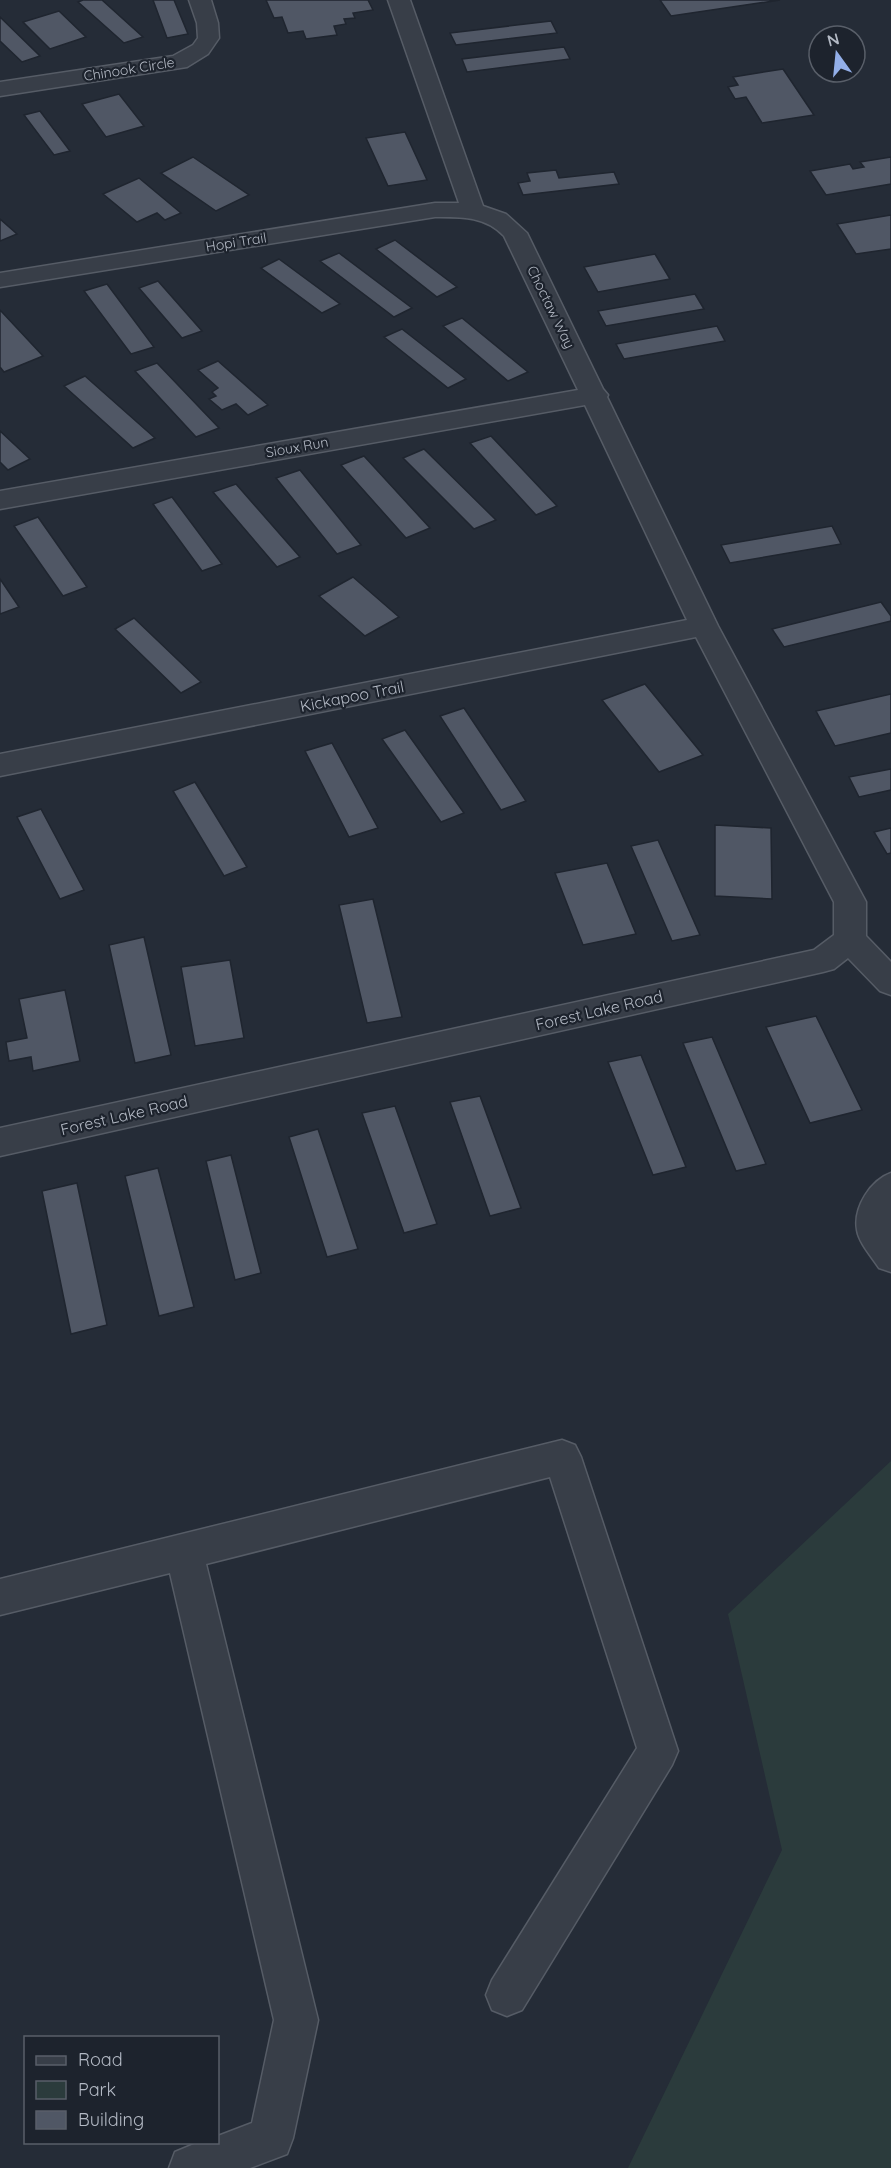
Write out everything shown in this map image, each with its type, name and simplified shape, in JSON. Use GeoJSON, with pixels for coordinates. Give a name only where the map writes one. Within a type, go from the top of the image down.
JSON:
{"type":"FeatureCollection","features":[{"type":"Feature","properties":{"kind":"street","name":"Chinook Circle"},"geometry":{"type":"LineString","coordinates":[[0,88],[179,62],[200,52],[208,43],[210,32],[200,0]]}},
{"type":"Feature","properties":{"kind":"street"},"geometry":{"type":"LineString","coordinates":[[399,0],[472,210]]}},
{"type":"Feature","properties":{"kind":"street","name":"Hopi Trail"},"geometry":{"type":"LineString","coordinates":[[0,280],[435,210],[472,210]]}},
{"type":"Feature","properties":{"kind":"street","name":"Choctaw Way"},"geometry":{"type":"LineString","coordinates":[[472,210],[500,219],[515,233],[595,395],[704,626]]}},
{"type":"Feature","properties":{"kind":"street","name":"Sioux Run"},"geometry":{"type":"LineString","coordinates":[[0,500],[595,395]]}},
{"type":"Feature","properties":{"kind":"street"},"geometry":{"type":"LineString","coordinates":[[704,626],[850,902],[850,940],[891,982]]}},
{"type":"Feature","properties":{"kind":"street","name":"Kickapoo Trail"},"geometry":{"type":"LineString","coordinates":[[0,765],[704,626]]}},
{"type":"Feature","properties":{"kind":"street","name":"Forest Lake Road"},"geometry":{"type":"LineString","coordinates":[[0,1142],[824,960],[850,940]]}},
{"type":"Feature","properties":{"kind":"street"},"geometry":{"type":"LineString","coordinates":[[891,1186],[877,1206],[874,1230],[891,1257]]}},
{"type":"Feature","properties":{"kind":"street"},"geometry":{"type":"LineString","coordinates":[[0,1598],[562,1457],[658,1751],[507,1995]]}},
{"type":"Feature","properties":{"kind":"street"},"geometry":{"type":"LineString","coordinates":[[184,1552],[296,2020],[271,2138],[191,2168]]}},
{"type":"Feature","properties":{"kind":"green space"},"geometry":{"type":"Polygon","coordinates":[[[891,1461],[891,2168],[628,2168],[782,1850],[728,1614],[891,1461]]]}},
{"type":"Feature","properties":{"kind":"building"},"geometry":{"type":"Polygon","coordinates":[[[102,0],[143,37],[124,43],[78,2],[102,0]]]}},
{"type":"Feature","properties":{"kind":"building"},"geometry":{"type":"Polygon","coordinates":[[[153,0],[174,0],[188,34],[167,38],[153,0]]]}},
{"type":"Feature","properties":{"kind":"building"},"geometry":{"type":"Polygon","coordinates":[[[266,0],[368,0],[373,10],[353,13],[355,18],[344,19],[346,24],[334,26],[337,35],[306,39],[303,31],[288,33],[282,17],[274,18],[266,0]]]}},
{"type":"Feature","properties":{"kind":"building"},"geometry":{"type":"Polygon","coordinates":[[[660,0],[780,0],[671,16],[660,0]]]}},
{"type":"Feature","properties":{"kind":"building"},"geometry":{"type":"Polygon","coordinates":[[[59,11],[86,37],[50,49],[23,22],[59,11]]]}},
{"type":"Feature","properties":{"kind":"building"},"geometry":{"type":"Polygon","coordinates":[[[0,17],[40,56],[22,62],[0,41],[0,17]]]}},
{"type":"Feature","properties":{"kind":"building"},"geometry":{"type":"Polygon","coordinates":[[[551,21],[557,33],[456,45],[450,33],[551,21]]]}},
{"type":"Feature","properties":{"kind":"building"},"geometry":{"type":"Polygon","coordinates":[[[564,47],[570,59],[467,72],[462,59],[564,47]]]}},
{"type":"Feature","properties":{"kind":"building"},"geometry":{"type":"Polygon","coordinates":[[[783,69],[814,115],[762,123],[746,97],[735,99],[728,87],[738,85],[733,77],[783,69]]]}},
{"type":"Feature","properties":{"kind":"building"},"geometry":{"type":"Polygon","coordinates":[[[119,94],[144,126],[106,137],[82,104],[119,94]]]}},
{"type":"Feature","properties":{"kind":"building"},"geometry":{"type":"Polygon","coordinates":[[[40,111],[70,151],[54,155],[24,115],[40,111]]]}},
{"type":"Feature","properties":{"kind":"building"},"geometry":{"type":"Polygon","coordinates":[[[405,132],[427,180],[388,186],[366,138],[405,132]]]}},
{"type":"Feature","properties":{"kind":"building"},"geometry":{"type":"Polygon","coordinates":[[[193,157],[249,195],[216,211],[161,173],[193,157]]]}},
{"type":"Feature","properties":{"kind":"building"},"geometry":{"type":"Polygon","coordinates":[[[891,157],[891,184],[826,195],[810,171],[850,164],[853,169],[864,167],[860,162],[891,157]]]}},
{"type":"Feature","properties":{"kind":"building"},"geometry":{"type":"Polygon","coordinates":[[[556,170],[559,178],[614,172],[619,184],[523,195],[518,183],[530,181],[527,173],[556,170]]]}},
{"type":"Feature","properties":{"kind":"building"},"geometry":{"type":"Polygon","coordinates":[[[139,178],[181,213],[165,220],[157,213],[137,222],[103,194],[139,178]]]}},
{"type":"Feature","properties":{"kind":"building"},"geometry":{"type":"Polygon","coordinates":[[[891,215],[891,249],[856,254],[837,224],[891,215]]]}},
{"type":"Feature","properties":{"kind":"building"},"geometry":{"type":"Polygon","coordinates":[[[0,219],[17,234],[0,241],[0,219]]]}},
{"type":"Feature","properties":{"kind":"building"},"geometry":{"type":"Polygon","coordinates":[[[395,240],[457,287],[437,297],[376,249],[395,240]]]}},
{"type":"Feature","properties":{"kind":"building"},"geometry":{"type":"Polygon","coordinates":[[[339,253],[412,308],[394,317],[320,261],[339,253]]]}},
{"type":"Feature","properties":{"kind":"building"},"geometry":{"type":"Polygon","coordinates":[[[655,254],[670,279],[598,292],[584,267],[655,254]]]}},
{"type":"Feature","properties":{"kind":"building"},"geometry":{"type":"Polygon","coordinates":[[[279,259],[340,304],[322,313],[261,268],[279,259]]]}},
{"type":"Feature","properties":{"kind":"building"},"geometry":{"type":"Polygon","coordinates":[[[158,281],[202,331],[182,338],[139,288],[158,281]]]}},
{"type":"Feature","properties":{"kind":"building"},"geometry":{"type":"Polygon","coordinates":[[[107,284],[154,347],[131,354],[84,291],[107,284]]]}},
{"type":"Feature","properties":{"kind":"building"},"geometry":{"type":"Polygon","coordinates":[[[695,294],[704,309],[606,326],[598,311],[695,294]]]}},
{"type":"Feature","properties":{"kind":"building"},"geometry":{"type":"Polygon","coordinates":[[[0,310],[43,356],[4,372],[0,367],[0,310]]]}},
{"type":"Feature","properties":{"kind":"building"},"geometry":{"type":"Polygon","coordinates":[[[462,318],[528,372],[508,381],[443,326],[462,318]]]}},
{"type":"Feature","properties":{"kind":"building"},"geometry":{"type":"Polygon","coordinates":[[[717,326],[725,341],[624,359],[616,344],[717,326]]]}},
{"type":"Feature","properties":{"kind":"building"},"geometry":{"type":"Polygon","coordinates":[[[402,329],[466,379],[448,388],[384,337],[402,329]]]}},
{"type":"Feature","properties":{"kind":"building"},"geometry":{"type":"Polygon","coordinates":[[[218,361],[268,405],[248,415],[236,404],[222,410],[209,399],[216,396],[212,392],[218,388],[198,370],[218,361]]]}},
{"type":"Feature","properties":{"kind":"building"},"geometry":{"type":"Polygon","coordinates":[[[157,363],[219,428],[196,437],[135,371],[157,363]]]}},
{"type":"Feature","properties":{"kind":"building"},"geometry":{"type":"Polygon","coordinates":[[[85,376],[155,438],[133,448],[64,386],[85,376]]]}},
{"type":"Feature","properties":{"kind":"building"},"geometry":{"type":"Polygon","coordinates":[[[0,431],[30,459],[8,470],[0,462],[0,431]]]}},
{"type":"Feature","properties":{"kind":"building"},"geometry":{"type":"Polygon","coordinates":[[[491,436],[557,506],[536,515],[470,443],[491,436]]]}},
{"type":"Feature","properties":{"kind":"building"},"geometry":{"type":"Polygon","coordinates":[[[424,449],[496,520],[474,529],[403,458],[424,449]]]}},
{"type":"Feature","properties":{"kind":"building"},"geometry":{"type":"Polygon","coordinates":[[[364,456],[430,528],[406,538],[341,465],[364,456]]]}},
{"type":"Feature","properties":{"kind":"building"},"geometry":{"type":"Polygon","coordinates":[[[300,470],[361,545],[337,554],[276,478],[300,470]]]}},
{"type":"Feature","properties":{"kind":"building"},"geometry":{"type":"Polygon","coordinates":[[[236,484],[300,557],[277,567],[213,492],[236,484]]]}},
{"type":"Feature","properties":{"kind":"building"},"geometry":{"type":"Polygon","coordinates":[[[172,497],[222,564],[202,571],[153,504],[172,497]]]}},
{"type":"Feature","properties":{"kind":"building"},"geometry":{"type":"Polygon","coordinates":[[[38,517],[87,587],[63,596],[14,526],[38,517]]]}},
{"type":"Feature","properties":{"kind":"building"},"geometry":{"type":"Polygon","coordinates":[[[832,526],[841,544],[730,563],[721,545],[832,526]]]}},
{"type":"Feature","properties":{"kind":"building"},"geometry":{"type":"Polygon","coordinates":[[[353,577],[399,617],[365,636],[319,596],[353,577]]]}},
{"type":"Feature","properties":{"kind":"building"},"geometry":{"type":"Polygon","coordinates":[[[0,579],[19,607],[0,614],[0,579]]]}},
{"type":"Feature","properties":{"kind":"building"},"geometry":{"type":"Polygon","coordinates":[[[881,602],[891,616],[891,621],[784,647],[772,629],[881,602]]]}},
{"type":"Feature","properties":{"kind":"building"},"geometry":{"type":"Polygon","coordinates":[[[134,618],[201,682],[181,693],[115,629],[134,618]]]}},
{"type":"Feature","properties":{"kind":"building"},"geometry":{"type":"Polygon","coordinates":[[[645,684],[703,755],[659,772],[602,700],[645,684]]]}},
{"type":"Feature","properties":{"kind":"building"},"geometry":{"type":"Polygon","coordinates":[[[891,694],[891,733],[835,746],[816,711],[891,694]]]}},
{"type":"Feature","properties":{"kind":"building"},"geometry":{"type":"Polygon","coordinates":[[[464,708],[526,801],[501,810],[440,716],[464,708]]]}},
{"type":"Feature","properties":{"kind":"building"},"geometry":{"type":"Polygon","coordinates":[[[405,730],[464,813],[441,822],[382,739],[405,730]]]}},
{"type":"Feature","properties":{"kind":"building"},"geometry":{"type":"Polygon","coordinates":[[[332,743],[378,828],[349,837],[305,751],[332,743]]]}},
{"type":"Feature","properties":{"kind":"building"},"geometry":{"type":"Polygon","coordinates":[[[891,769],[891,790],[859,797],[849,777],[891,769]]]}},
{"type":"Feature","properties":{"kind":"building"},"geometry":{"type":"Polygon","coordinates":[[[195,782],[247,867],[224,876],[173,791],[195,782]]]}},
{"type":"Feature","properties":{"kind":"building"},"geometry":{"type":"Polygon","coordinates":[[[41,809],[84,890],[60,899],[17,817],[41,809]]]}},
{"type":"Feature","properties":{"kind":"building"},"geometry":{"type":"Polygon","coordinates":[[[715,825],[771,828],[772,899],[715,896],[715,825]]]}},
{"type":"Feature","properties":{"kind":"building"},"geometry":{"type":"Polygon","coordinates":[[[891,828],[891,853],[887,854],[874,832],[891,828]]]}},
{"type":"Feature","properties":{"kind":"building"},"geometry":{"type":"Polygon","coordinates":[[[658,840],[700,935],[672,941],[631,846],[658,840]]]}},
{"type":"Feature","properties":{"kind":"building"},"geometry":{"type":"Polygon","coordinates":[[[607,863],[636,934],[583,945],[555,873],[607,863]]]}},
{"type":"Feature","properties":{"kind":"building"},"geometry":{"type":"Polygon","coordinates":[[[373,899],[402,1017],[367,1023],[339,905],[373,899]]]}},
{"type":"Feature","properties":{"kind":"building"},"geometry":{"type":"Polygon","coordinates":[[[144,937],[171,1055],[135,1063],[109,945],[144,937]]]}},
{"type":"Feature","properties":{"kind":"building"},"geometry":{"type":"Polygon","coordinates":[[[230,960],[244,1038],[195,1046],[181,967],[230,960]]]}},
{"type":"Feature","properties":{"kind":"building"},"geometry":{"type":"Polygon","coordinates":[[[65,990],[80,1061],[33,1071],[31,1057],[9,1061],[6,1042],[27,1038],[19,999],[65,990]]]}},
{"type":"Feature","properties":{"kind":"building"},"geometry":{"type":"Polygon","coordinates":[[[816,1016],[862,1110],[810,1123],[766,1027],[816,1016]]]}},
{"type":"Feature","properties":{"kind":"building"},"geometry":{"type":"Polygon","coordinates":[[[712,1037],[766,1164],[736,1171],[683,1043],[712,1037]]]}},
{"type":"Feature","properties":{"kind":"building"},"geometry":{"type":"Polygon","coordinates":[[[641,1055],[686,1167],[653,1175],[608,1062],[641,1055]]]}},
{"type":"Feature","properties":{"kind":"building"},"geometry":{"type":"Polygon","coordinates":[[[480,1096],[521,1208],[490,1216],[450,1102],[480,1096]]]}},
{"type":"Feature","properties":{"kind":"building"},"geometry":{"type":"Polygon","coordinates":[[[395,1106],[437,1224],[404,1233],[362,1113],[395,1106]]]}},
{"type":"Feature","properties":{"kind":"building"},"geometry":{"type":"Polygon","coordinates":[[[318,1129],[358,1249],[327,1257],[289,1137],[318,1129]]]}},
{"type":"Feature","properties":{"kind":"building"},"geometry":{"type":"Polygon","coordinates":[[[231,1155],[261,1273],[235,1280],[206,1161],[231,1155]]]}},
{"type":"Feature","properties":{"kind":"building"},"geometry":{"type":"Polygon","coordinates":[[[158,1168],[194,1307],[159,1316],[125,1176],[158,1168]]]}},
{"type":"Feature","properties":{"kind":"building"},"geometry":{"type":"Polygon","coordinates":[[[77,1183],[107,1325],[71,1334],[42,1191],[77,1183]]]}}]}
